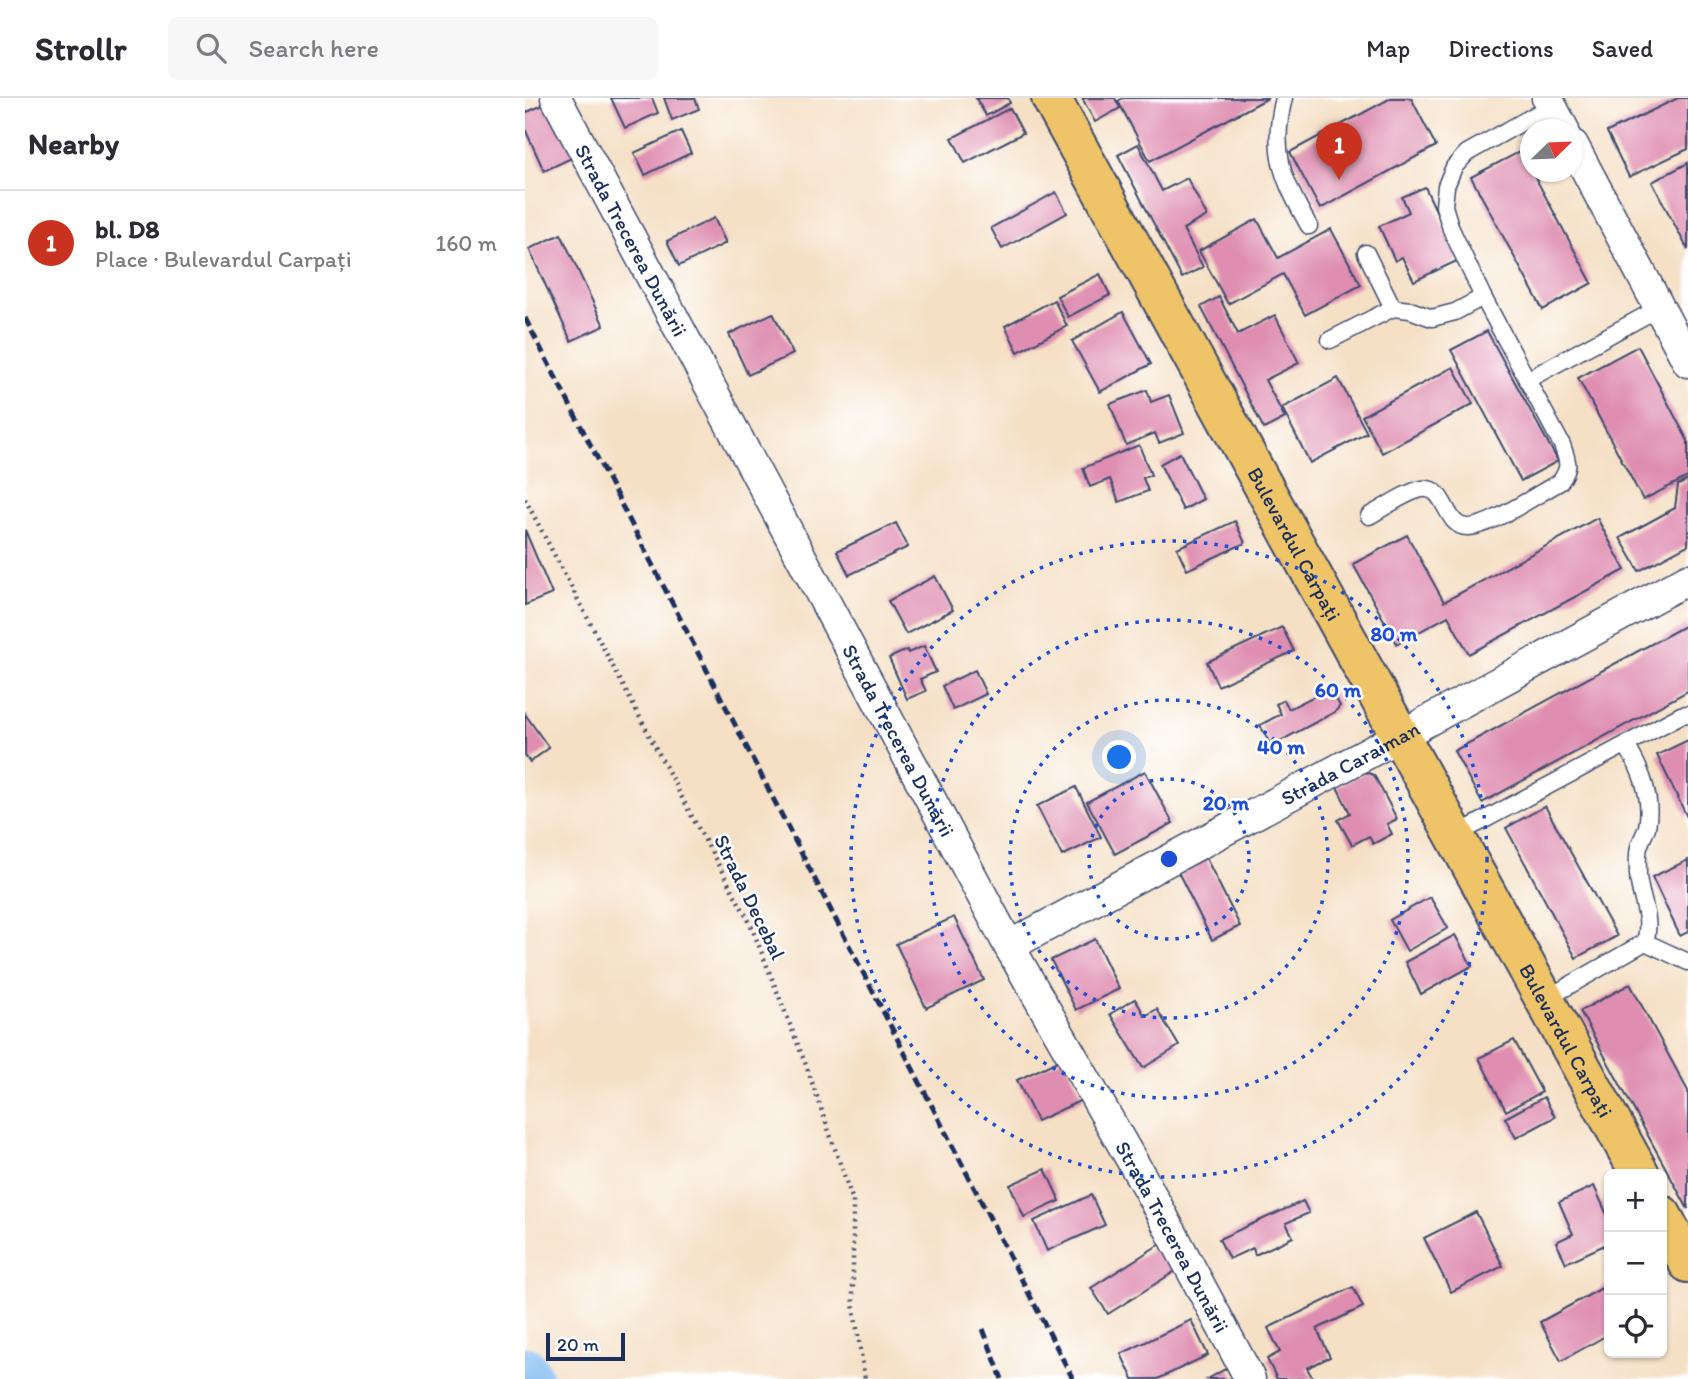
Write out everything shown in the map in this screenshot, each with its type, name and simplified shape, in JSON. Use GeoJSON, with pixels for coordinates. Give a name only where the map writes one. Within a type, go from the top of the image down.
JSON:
{"type":"FeatureCollection","features":[{"type":"Feature","properties":{"kind":"main road","name":"Bulevardul Carpați"},"geometry":{"type":"LineString","coordinates":[[1051,98],[1637,1169]]}},
{"type":"Feature","properties":{"kind":"main road"},"geometry":{"type":"LineString","coordinates":[[1667,1224],[1688,1263]]}},
{"type":"Feature","properties":{"kind":"street","name":"Strada Trecerea Dunării"},"geometry":{"type":"LineString","coordinates":[[556,98],[1009,946],[1147,1187],[1250,1379]]}},
{"type":"Feature","properties":{"kind":"street"},"geometry":{"type":"LineString","coordinates":[[1583,164],[1688,362]]}},
{"type":"Feature","properties":{"kind":"street","name":"Strada Caraiman"},"geometry":{"type":"LineString","coordinates":[[1009,946],[1688,579]]}},
{"type":"Feature","properties":{"kind":"lane"},"geometry":{"type":"LineString","coordinates":[[1284,98],[1278,136],[1280,167],[1308,226]]}},
{"type":"Feature","properties":{"kind":"lane"},"geometry":{"type":"LineString","coordinates":[[1369,516],[1426,488],[1436,492],[1455,523],[1467,528],[1492,520],[1560,482],[1567,472],[1568,461],[1562,445],[1483,297],[1451,229],[1444,206],[1446,186],[1454,167],[1467,152],[1554,111]]}},
{"type":"Feature","properties":{"kind":"lane"},"geometry":{"type":"LineString","coordinates":[[1366,253],[1393,308]]}},
{"type":"Feature","properties":{"kind":"lane"},"geometry":{"type":"LineString","coordinates":[[1330,340],[1393,308],[1410,310],[1432,318],[1455,312],[1483,297]]}},
{"type":"Feature","properties":{"kind":"lane"},"geometry":{"type":"LineString","coordinates":[[1527,380],[1659,308]]}},
{"type":"Feature","properties":{"kind":"lane"},"geometry":{"type":"LineString","coordinates":[[1454,836],[1681,715],[1688,714]]}},
{"type":"Feature","properties":{"kind":"lane"},"geometry":{"type":"LineString","coordinates":[[1544,1000],[1645,942],[1649,930],[1638,877],[1638,849],[1647,827],[1649,808],[1645,784],[1626,745]]}},
{"type":"Feature","properties":{"kind":"lane"},"geometry":{"type":"LineString","coordinates":[[1645,942],[1688,962]]}},
{"type":"Feature","properties":{"kind":"path","name":"Strada Decebal"},"geometry":{"type":"LineString","coordinates":[[525,499],[750,923],[806,1065],[853,1201],[853,1304],[865,1379]]}},
{"type":"Feature","properties":{"kind":"building"},"geometry":{"type":"Polygon","coordinates":[[[611,98],[652,98],[658,113],[625,128],[611,98]]]}},
{"type":"Feature","properties":{"kind":"building"},"geometry":{"type":"Polygon","coordinates":[[[664,98],[695,98],[699,109],[672,120],[664,98]]]}},
{"type":"Feature","properties":{"kind":"building"},"geometry":{"type":"Polygon","coordinates":[[[976,98],[1008,98],[1010,103],[986,116],[976,98]]]}},
{"type":"Feature","properties":{"kind":"building"},"geometry":{"type":"Polygon","coordinates":[[[1082,98],[1115,98],[1120,108],[1095,122],[1082,98]]]}},
{"type":"Feature","properties":{"kind":"building"},"geometry":{"type":"Polygon","coordinates":[[[1123,98],[1268,98],[1150,161],[1118,101],[1123,98]]]}},
{"type":"Feature","properties":{"kind":"building"},"geometry":{"type":"Polygon","coordinates":[[[1391,98],[1411,98],[1436,146],[1320,209],[1290,152],[1391,98]]]}},
{"type":"Feature","properties":{"kind":"building"},"geometry":{"type":"Polygon","coordinates":[[[1678,98],[1688,98],[1688,149],[1629,177],[1607,132],[1678,98]]]}},
{"type":"Feature","properties":{"kind":"building"},"geometry":{"type":"Polygon","coordinates":[[[554,100],[578,155],[544,171],[525,129],[525,113],[554,100]]]}},
{"type":"Feature","properties":{"kind":"building"},"geometry":{"type":"Polygon","coordinates":[[[1010,108],[1023,133],[965,163],[952,138],[1010,108]]]}},
{"type":"Feature","properties":{"kind":"building"},"geometry":{"type":"Polygon","coordinates":[[[681,131],[691,153],[645,175],[634,153],[681,131]]]}},
{"type":"Feature","properties":{"kind":"building"},"geometry":{"type":"Polygon","coordinates":[[[1138,144],[1162,191],[1187,178],[1207,216],[1183,229],[1203,267],[1182,278],[1118,155],[1138,144]]]}},
{"type":"Feature","properties":{"kind":"building"},"geometry":{"type":"Polygon","coordinates":[[[1520,152],[1520,182],[1538,182],[1592,283],[1543,310],[1471,177],[1520,152]]]}},
{"type":"Feature","properties":{"kind":"building"},"geometry":{"type":"Polygon","coordinates":[[[1688,163],[1688,250],[1652,182],[1688,163]]]}},
{"type":"Feature","properties":{"kind":"building"},"geometry":{"type":"Polygon","coordinates":[[[1425,187],[1459,260],[1414,281],[1402,257],[1395,261],[1379,226],[1409,212],[1402,197],[1425,187]]]}},
{"type":"Feature","properties":{"kind":"building"},"geometry":{"type":"Polygon","coordinates":[[[1056,192],[1067,213],[1002,249],[991,228],[1056,192]]]}},
{"type":"Feature","properties":{"kind":"building"},"geometry":{"type":"Polygon","coordinates":[[[714,218],[726,243],[679,266],[667,241],[714,218]]]}},
{"type":"Feature","properties":{"kind":"building"},"geometry":{"type":"Polygon","coordinates":[[[1257,219],[1278,258],[1331,229],[1361,285],[1305,315],[1283,274],[1228,304],[1199,251],[1257,219]]]}},
{"type":"Feature","properties":{"kind":"building"},"geometry":{"type":"Polygon","coordinates":[[[561,234],[604,326],[571,341],[529,249],[561,234]]]}},
{"type":"Feature","properties":{"kind":"building"},"geometry":{"type":"Polygon","coordinates":[[[1100,274],[1110,295],[1068,317],[1057,296],[1100,274]]]}},
{"type":"Feature","properties":{"kind":"building"},"geometry":{"type":"Polygon","coordinates":[[[1219,297],[1238,334],[1275,315],[1299,363],[1265,380],[1285,418],[1264,429],[1201,307],[1219,297]]]}},
{"type":"Feature","properties":{"kind":"building"},"geometry":{"type":"Polygon","coordinates":[[[1054,300],[1067,326],[1018,352],[1005,326],[1054,300]]]}},
{"type":"Feature","properties":{"kind":"building"},"geometry":{"type":"Polygon","coordinates":[[[1123,312],[1151,364],[1100,392],[1072,341],[1123,312]]]}},
{"type":"Feature","properties":{"kind":"building"},"geometry":{"type":"Polygon","coordinates":[[[773,313],[793,354],[748,375],[729,334],[773,313]]]}},
{"type":"Feature","properties":{"kind":"building"},"geometry":{"type":"Polygon","coordinates":[[[1487,331],[1558,461],[1521,481],[1451,350],[1487,331]]]}},
{"type":"Feature","properties":{"kind":"building"},"geometry":{"type":"Polygon","coordinates":[[[1638,346],[1688,441],[1688,477],[1643,500],[1578,378],[1638,346]]]}},
{"type":"Feature","properties":{"kind":"building"},"geometry":{"type":"Polygon","coordinates":[[[1453,367],[1473,404],[1382,453],[1362,416],[1453,367]]]}},
{"type":"Feature","properties":{"kind":"building"},"geometry":{"type":"Polygon","coordinates":[[[1338,378],[1367,433],[1310,463],[1282,408],[1338,378]]]}},
{"type":"Feature","properties":{"kind":"building"},"geometry":{"type":"Polygon","coordinates":[[[1147,390],[1151,402],[1169,395],[1184,433],[1159,443],[1155,433],[1126,445],[1110,404],[1147,390]]]}},
{"type":"Feature","properties":{"kind":"building"},"geometry":{"type":"Polygon","coordinates":[[[1139,445],[1151,475],[1143,478],[1148,491],[1119,502],[1110,479],[1090,487],[1083,468],[1139,445]]]}},
{"type":"Feature","properties":{"kind":"building"},"geometry":{"type":"Polygon","coordinates":[[[1180,453],[1203,499],[1183,510],[1160,464],[1180,453]]]}},
{"type":"Feature","properties":{"kind":"building"},"geometry":{"type":"Polygon","coordinates":[[[1688,480],[1688,545],[1639,571],[1620,538],[1675,508],[1678,485],[1688,480]]]}},
{"type":"Feature","properties":{"kind":"building"},"geometry":{"type":"Polygon","coordinates":[[[1597,518],[1625,570],[1469,654],[1448,616],[1397,644],[1353,564],[1407,535],[1444,602],[1597,518]]]}},
{"type":"Feature","properties":{"kind":"building"},"geometry":{"type":"Polygon","coordinates":[[[1235,521],[1245,543],[1187,570],[1177,548],[1235,521]]]}},
{"type":"Feature","properties":{"kind":"building"},"geometry":{"type":"Polygon","coordinates":[[[896,523],[908,547],[849,575],[837,551],[896,523]]]}},
{"type":"Feature","properties":{"kind":"building"},"geometry":{"type":"Polygon","coordinates":[[[525,530],[552,594],[525,605],[525,530]]]}},
{"type":"Feature","properties":{"kind":"building"},"geometry":{"type":"Polygon","coordinates":[[[935,576],[953,610],[906,634],[888,601],[935,576]]]}},
{"type":"Feature","properties":{"kind":"building"},"geometry":{"type":"Polygon","coordinates":[[[1688,624],[1688,691],[1482,803],[1454,751],[1688,624]]]}},
{"type":"Feature","properties":{"kind":"building"},"geometry":{"type":"Polygon","coordinates":[[[1282,627],[1294,651],[1218,686],[1207,662],[1282,627]]]}},
{"type":"Feature","properties":{"kind":"building"},"geometry":{"type":"Polygon","coordinates":[[[924,646],[936,672],[920,679],[926,691],[907,699],[889,658],[924,646]]]}},
{"type":"Feature","properties":{"kind":"building"},"geometry":{"type":"Polygon","coordinates":[[[975,670],[986,694],[953,710],[942,686],[975,670]]]}},
{"type":"Feature","properties":{"kind":"building"},"geometry":{"type":"Polygon","coordinates":[[[1330,688],[1340,706],[1335,712],[1271,746],[1260,725],[1281,714],[1276,704],[1284,700],[1289,709],[1330,688]]]}},
{"type":"Feature","properties":{"kind":"building"},"geometry":{"type":"Polygon","coordinates":[[[525,714],[549,748],[530,762],[525,755],[525,714]]]}},
{"type":"Feature","properties":{"kind":"building"},"geometry":{"type":"Polygon","coordinates":[[[1688,740],[1688,819],[1657,755],[1688,740]]]}},
{"type":"Feature","properties":{"kind":"building"},"geometry":{"type":"Polygon","coordinates":[[[1145,771],[1173,823],[1115,854],[1087,802],[1145,771]]]}},
{"type":"Feature","properties":{"kind":"building"},"geometry":{"type":"Polygon","coordinates":[[[1365,772],[1374,775],[1397,819],[1387,824],[1392,834],[1373,844],[1369,836],[1352,845],[1338,820],[1350,813],[1337,787],[1365,772]]]}},
{"type":"Feature","properties":{"kind":"building"},"geometry":{"type":"Polygon","coordinates":[[[1076,787],[1101,837],[1062,856],[1037,806],[1076,787]]]}},
{"type":"Feature","properties":{"kind":"building"},"geometry":{"type":"Polygon","coordinates":[[[1545,806],[1617,936],[1576,958],[1506,828],[1545,806]]]}},
{"type":"Feature","properties":{"kind":"building"},"geometry":{"type":"Polygon","coordinates":[[[1206,858],[1240,926],[1212,940],[1178,872],[1206,858]]]}},
{"type":"Feature","properties":{"kind":"building"},"geometry":{"type":"Polygon","coordinates":[[[1688,860],[1688,932],[1680,936],[1652,877],[1688,860]]]}},
{"type":"Feature","properties":{"kind":"building"},"geometry":{"type":"Polygon","coordinates":[[[1430,897],[1448,928],[1407,951],[1390,920],[1430,897]]]}},
{"type":"Feature","properties":{"kind":"building"},"geometry":{"type":"Polygon","coordinates":[[[954,917],[984,980],[926,1008],[896,944],[954,917]]]}},
{"type":"Feature","properties":{"kind":"building"},"geometry":{"type":"Polygon","coordinates":[[[1455,935],[1472,966],[1421,994],[1405,962],[1455,935]]]}},
{"type":"Feature","properties":{"kind":"building"},"geometry":{"type":"Polygon","coordinates":[[[1095,939],[1119,989],[1076,1010],[1051,960],[1095,939]]]}},
{"type":"Feature","properties":{"kind":"building"},"geometry":{"type":"Polygon","coordinates":[[[1630,984],[1688,1091],[1688,1209],[1667,1169],[1580,1011],[1630,984]]]}},
{"type":"Feature","properties":{"kind":"building"},"geometry":{"type":"Polygon","coordinates":[[[1135,999],[1145,1016],[1157,1009],[1179,1046],[1143,1068],[1110,1014],[1135,999]]]}},
{"type":"Feature","properties":{"kind":"building"},"geometry":{"type":"Polygon","coordinates":[[[1514,1040],[1542,1092],[1506,1111],[1479,1058],[1514,1040]]]}},
{"type":"Feature","properties":{"kind":"building"},"geometry":{"type":"Polygon","coordinates":[[[1064,1058],[1084,1099],[1037,1121],[1017,1080],[1064,1058]]]}},
{"type":"Feature","properties":{"kind":"building"},"geometry":{"type":"Polygon","coordinates":[[[1544,1097],[1555,1117],[1516,1138],[1505,1118],[1544,1097]]]}},
{"type":"Feature","properties":{"kind":"building"},"geometry":{"type":"Polygon","coordinates":[[[1045,1169],[1060,1201],[1024,1217],[1010,1185],[1045,1169]]]}},
{"type":"Feature","properties":{"kind":"building"},"geometry":{"type":"Polygon","coordinates":[[[1594,1186],[1604,1208],[1604,1245],[1566,1263],[1556,1242],[1573,1234],[1559,1202],[1594,1186]]]}},
{"type":"Feature","properties":{"kind":"building"},"geometry":{"type":"Polygon","coordinates":[[[1091,1195],[1105,1225],[1047,1251],[1034,1221],[1091,1195]]]}},
{"type":"Feature","properties":{"kind":"building"},"geometry":{"type":"Polygon","coordinates":[[[1303,1201],[1309,1213],[1286,1223],[1293,1237],[1255,1255],[1253,1248],[1229,1259],[1219,1239],[1303,1201]]]}},
{"type":"Feature","properties":{"kind":"building"},"geometry":{"type":"Polygon","coordinates":[[[1476,1212],[1503,1266],[1451,1292],[1424,1238],[1476,1212]]]}},
{"type":"Feature","properties":{"kind":"building"},"geometry":{"type":"Polygon","coordinates":[[[1160,1244],[1177,1270],[1108,1314],[1091,1288],[1160,1244]]]}},
{"type":"Feature","properties":{"kind":"building"},"geometry":{"type":"Polygon","coordinates":[[[1353,1287],[1363,1307],[1317,1329],[1330,1357],[1307,1368],[1313,1379],[1277,1379],[1267,1359],[1280,1352],[1268,1328],[1353,1287]]]}},
{"type":"Feature","properties":{"kind":"building"},"geometry":{"type":"Polygon","coordinates":[[[1604,1287],[1604,1337],[1561,1361],[1540,1322],[1604,1287]]]}},
{"type":"Feature","properties":{"kind":"building"},"geometry":{"type":"Polygon","coordinates":[[[1191,1320],[1208,1355],[1158,1379],[1133,1379],[1121,1354],[1191,1320]]]}},
{"type":"Feature","properties":{"kind":"building"},"geometry":{"type":"Polygon","coordinates":[[[1229,1367],[1235,1379],[1208,1379],[1229,1367]]]}},
{"type":"Feature","properties":{"kind":"waterway"},"geometry":{"type":"LineString","coordinates":[[525,1370],[529,1379]]}},
{"type":"Feature","properties":{"kind":"railway"},"geometry":{"type":"LineString","coordinates":[[525,318],[1073,1379]]}},
{"type":"Feature","properties":{"kind":"railway"},"geometry":{"type":"LineString","coordinates":[[983,1329],[1002,1379]]}},
{"type":"Feature","properties":{"kind":"place","name":"bl. D8"},"geometry":{"type":"Point","coordinates":[1339,180]}}]}
